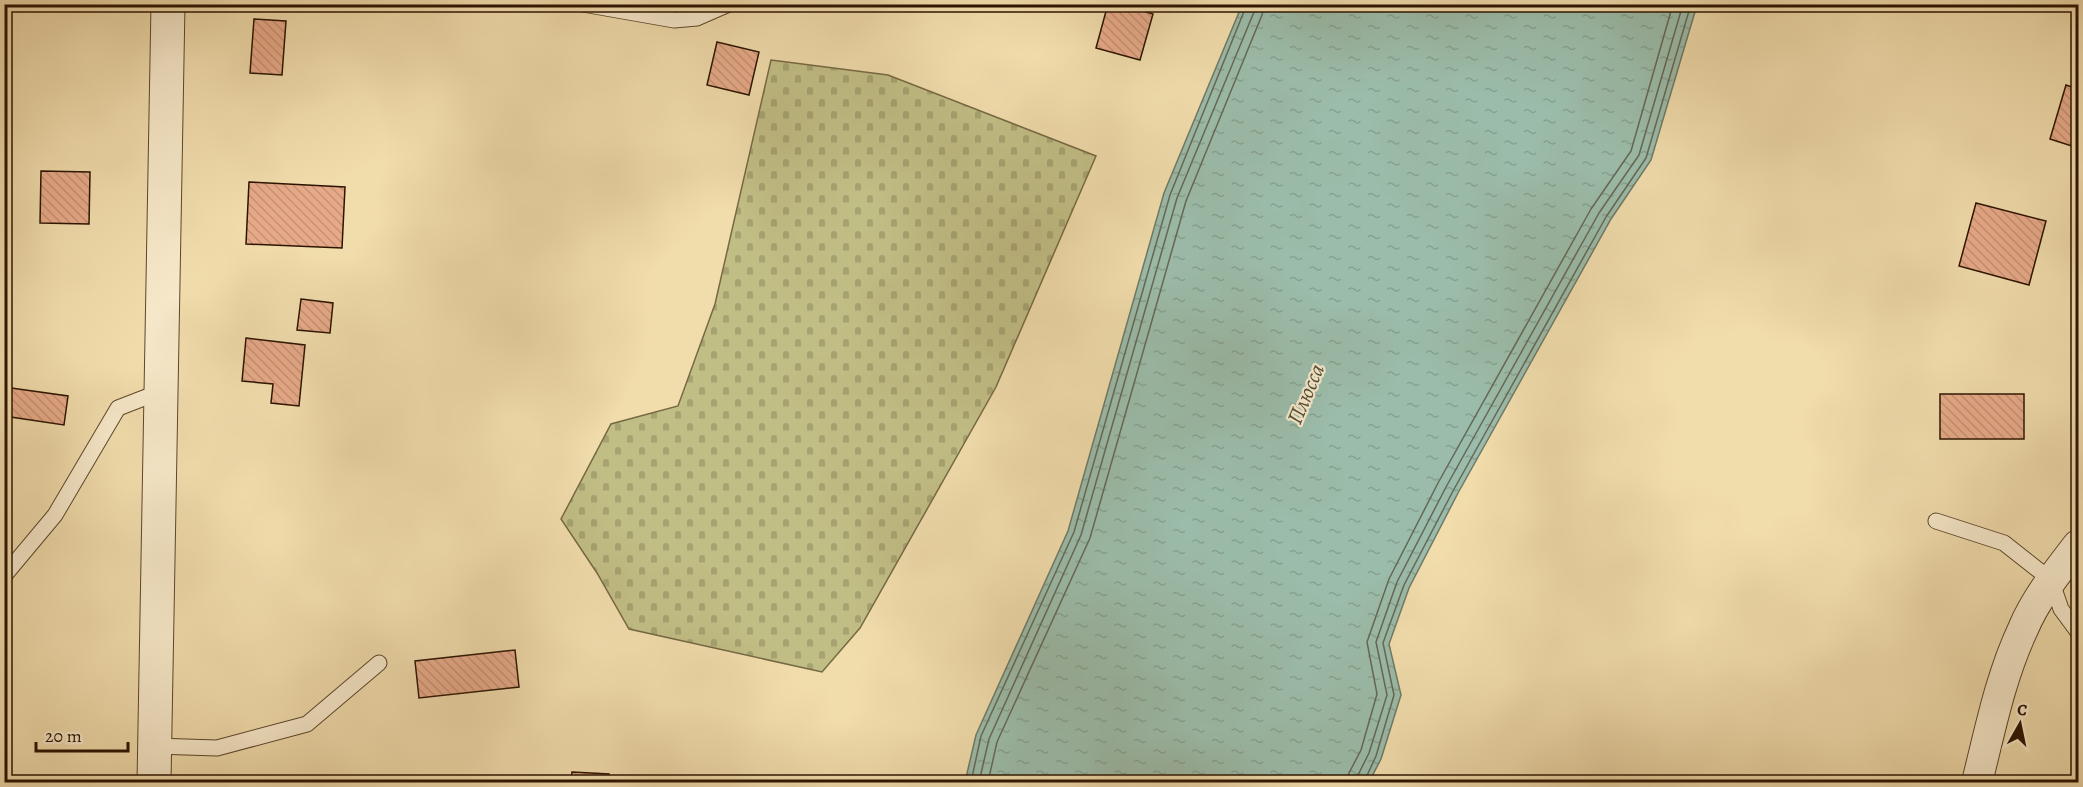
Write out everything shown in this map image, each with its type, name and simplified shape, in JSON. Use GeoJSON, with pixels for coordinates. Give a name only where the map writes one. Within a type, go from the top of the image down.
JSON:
{"type":"FeatureCollection","features":[{"type":"Feature","properties":{"kind":"street"},"geometry":{"type":"LineString","coordinates":[[154,783],[168,4]]}},
{"type":"Feature","properties":{"kind":"street"},"geometry":{"type":"LineString","coordinates":[[1977,783],[2000,687],[2023,628],[2051,580],[2079,545]]}},
{"type":"Feature","properties":{"kind":"lane"},"geometry":{"type":"LineString","coordinates":[[583,4],[674,20],[697,18],[725,5]]}},
{"type":"Feature","properties":{"kind":"lane"},"geometry":{"type":"LineString","coordinates":[[4,576],[55,515],[118,408],[162,391]]}},
{"type":"Feature","properties":{"kind":"lane"},"geometry":{"type":"LineString","coordinates":[[1936,521],[2004,543],[2051,580],[2061,609],[2079,632]]}},
{"type":"Feature","properties":{"kind":"lane"},"geometry":{"type":"LineString","coordinates":[[154,746],[217,748],[307,724],[379,663]]}},
{"type":"Feature","properties":{"kind":"green space"},"geometry":{"type":"Polygon","coordinates":[[[771,60],[888,75],[1096,156],[996,387],[860,628],[822,672],[629,629],[597,573],[561,519],[611,424],[678,406],[715,304],[771,60]]]}},
{"type":"Feature","properties":{"kind":"water","name":"Плюсса"},"geometry":{"type":"Polygon","coordinates":[[[1242,5],[1697,5],[1651,160],[1611,219],[1458,493],[1409,588],[1389,644],[1401,695],[1381,759],[1369,782],[965,782],[976,735],[1068,531],[1164,193],[1242,5]]]}},
{"type":"Feature","properties":{"kind":"building"},"geometry":{"type":"Polygon","coordinates":[[[48,4],[102,4],[102,10],[48,10],[48,4]]]}},
{"type":"Feature","properties":{"kind":"building"},"geometry":{"type":"Polygon","coordinates":[[[1108,4],[1121,4],[1153,14],[1140,60],[1096,48],[1108,4]]]}},
{"type":"Feature","properties":{"kind":"building"},"geometry":{"type":"Polygon","coordinates":[[[254,19],[286,21],[282,75],[250,73],[254,19]]]}},
{"type":"Feature","properties":{"kind":"building"},"geometry":{"type":"Polygon","coordinates":[[[717,42],[759,52],[749,95],[707,85],[717,42]]]}},
{"type":"Feature","properties":{"kind":"building"},"geometry":{"type":"Polygon","coordinates":[[[2066,85],[2078,89],[2078,148],[2050,139],[2066,85]]]}},
{"type":"Feature","properties":{"kind":"building"},"geometry":{"type":"Polygon","coordinates":[[[41,171],[90,172],[89,224],[40,223],[41,171]]]}},
{"type":"Feature","properties":{"kind":"building"},"geometry":{"type":"Polygon","coordinates":[[[249,182],[345,187],[342,248],[246,244],[249,182]]]}},
{"type":"Feature","properties":{"kind":"building"},"geometry":{"type":"Polygon","coordinates":[[[1976,203],[2046,221],[2029,285],[1959,266],[1976,203]]]}},
{"type":"Feature","properties":{"kind":"building"},"geometry":{"type":"Polygon","coordinates":[[[301,299],[333,303],[330,333],[297,330],[301,299]]]}},
{"type":"Feature","properties":{"kind":"building"},"geometry":{"type":"Polygon","coordinates":[[[246,338],[305,345],[299,406],[271,403],[273,384],[242,381],[246,338]]]}},
{"type":"Feature","properties":{"kind":"building"},"geometry":{"type":"Polygon","coordinates":[[[4,387],[68,396],[64,425],[4,416],[4,387]]]}},
{"type":"Feature","properties":{"kind":"building"},"geometry":{"type":"Polygon","coordinates":[[[1940,394],[2024,394],[2024,439],[1940,439],[1940,394]]]}},
{"type":"Feature","properties":{"kind":"building"},"geometry":{"type":"Polygon","coordinates":[[[515,650],[519,687],[419,698],[415,661],[515,650]]]}},
{"type":"Feature","properties":{"kind":"building"},"geometry":{"type":"Polygon","coordinates":[[[572,772],[609,774],[609,782],[571,782],[572,772]]]}}]}
